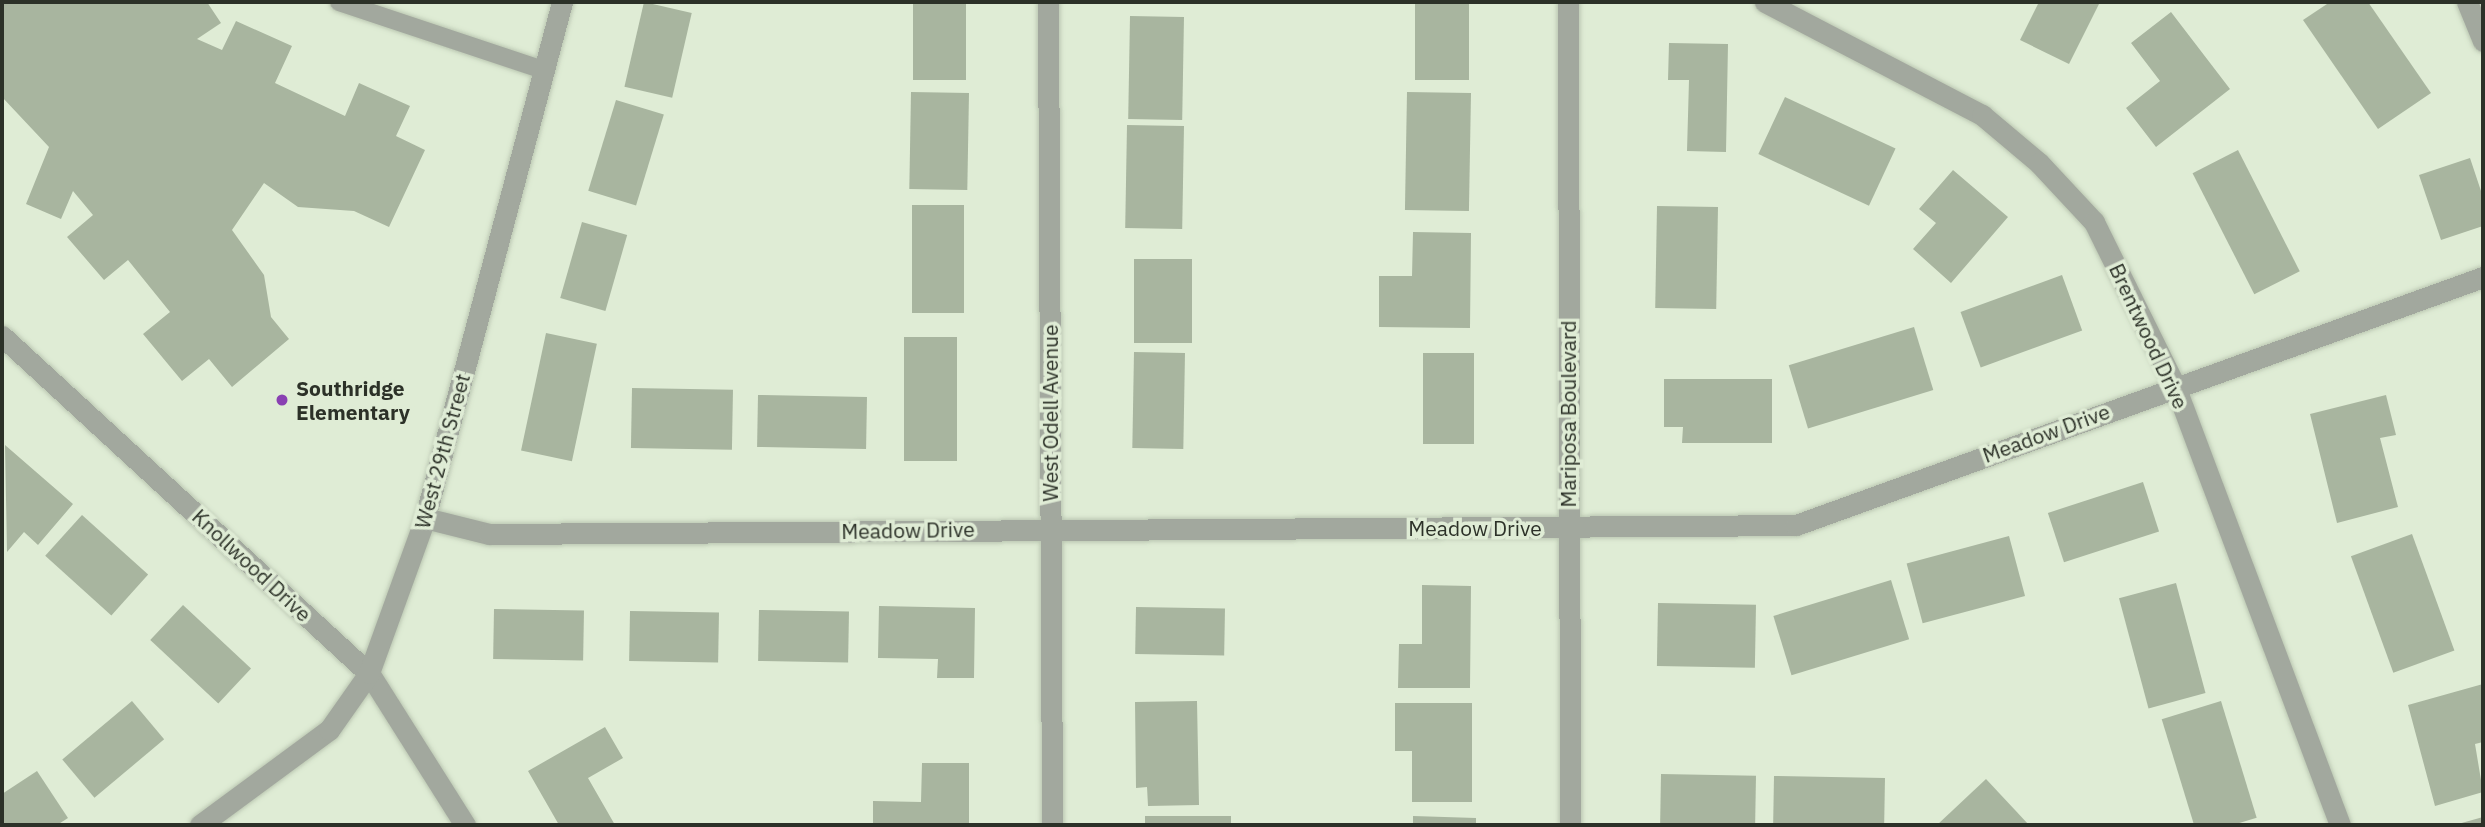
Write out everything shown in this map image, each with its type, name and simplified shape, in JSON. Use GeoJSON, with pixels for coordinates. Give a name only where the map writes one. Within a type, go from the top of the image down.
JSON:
{"type":"FeatureCollection","features":[{"type":"Feature","properties":{"kind":"street","name":"West 29th Street"},"geometry":{"type":"LineString","coordinates":[[200,825],[330,730],[369,673],[425,518],[562,2]]}},
{"type":"Feature","properties":{"kind":"street","name":"West Odell Avenue"},"geometry":{"type":"LineString","coordinates":[[1048,2],[1052,825]]}},
{"type":"Feature","properties":{"kind":"street","name":"Mariposa Boulevard"},"geometry":{"type":"LineString","coordinates":[[1568,2],[1570,825]]}},
{"type":"Feature","properties":{"kind":"street","name":"Brentwood Drive"},"geometry":{"type":"LineString","coordinates":[[1765,2],[1982,115],[2039,163],[2094,222],[2175,386],[2340,825]]}},
{"type":"Feature","properties":{"kind":"street"},"geometry":{"type":"LineString","coordinates":[[2467,2],[2483,41]]}},
{"type":"Feature","properties":{"kind":"street","name":"Meadow Drive"},"geometry":{"type":"LineString","coordinates":[[425,518],[489,534],[1568,528],[1796,524],[2483,277]]}},
{"type":"Feature","properties":{"kind":"street","name":"Knollwood Drive"},"geometry":{"type":"LineString","coordinates":[[2,336],[369,673],[465,825]]}},
{"type":"Feature","properties":{"kind":"lane"},"geometry":{"type":"LineString","coordinates":[[339,2],[543,69]]}},
{"type":"Feature","properties":{"kind":"building"},"geometry":{"type":"Polygon","coordinates":[[[2,2],[207,2],[221,23],[197,39],[222,50],[236,21],[292,46],[275,83],[345,116],[359,83],[410,106],[396,136],[425,150],[389,227],[354,211],[298,207],[264,183],[232,230],[264,275],[271,317],[289,339],[232,387],[209,359],[182,381],[143,334],[170,312],[128,260],[104,280],[67,237],[93,215],[73,191],[61,219],[26,204],[49,147],[2,97],[2,2]]]}},
{"type":"Feature","properties":{"kind":"building"},"geometry":{"type":"Polygon","coordinates":[[[644,2],[692,13],[672,98],[624,87],[644,2]]]}},
{"type":"Feature","properties":{"kind":"building"},"geometry":{"type":"Polygon","coordinates":[[[913,2],[966,2],[966,80],[913,80],[913,2]]]}},
{"type":"Feature","properties":{"kind":"building"},"geometry":{"type":"Polygon","coordinates":[[[1415,2],[1469,2],[1469,80],[1415,80],[1415,2]]]}},
{"type":"Feature","properties":{"kind":"building"},"geometry":{"type":"Polygon","coordinates":[[[2039,2],[2100,2],[2069,64],[2020,40],[2039,2]]]}},
{"type":"Feature","properties":{"kind":"building"},"geometry":{"type":"Polygon","coordinates":[[[2330,2],[2368,2],[2431,93],[2378,129],[2303,20],[2330,2]]]}},
{"type":"Feature","properties":{"kind":"building"},"geometry":{"type":"Polygon","coordinates":[[[2171,12],[2230,89],[2156,147],[2126,108],[2160,81],[2131,43],[2171,12]]]}},
{"type":"Feature","properties":{"kind":"building"},"geometry":{"type":"Polygon","coordinates":[[[1130,16],[1184,17],[1182,120],[1128,119],[1130,16]]]}},
{"type":"Feature","properties":{"kind":"building"},"geometry":{"type":"Polygon","coordinates":[[[1669,43],[1728,44],[1726,152],[1687,151],[1689,80],[1668,80],[1669,43]]]}},
{"type":"Feature","properties":{"kind":"building"},"geometry":{"type":"Polygon","coordinates":[[[911,92],[969,93],[967,190],[909,189],[911,92]]]}},
{"type":"Feature","properties":{"kind":"building"},"geometry":{"type":"Polygon","coordinates":[[[1407,92],[1471,93],[1469,211],[1405,210],[1407,92]]]}},
{"type":"Feature","properties":{"kind":"building"},"geometry":{"type":"Polygon","coordinates":[[[1785,97],[1896,149],[1869,206],[1758,154],[1785,97]]]}},
{"type":"Feature","properties":{"kind":"building"},"geometry":{"type":"Polygon","coordinates":[[[616,100],[664,115],[636,205],[588,191],[616,100]]]}},
{"type":"Feature","properties":{"kind":"building"},"geometry":{"type":"Polygon","coordinates":[[[1127,125],[1184,126],[1182,229],[1125,228],[1127,125]]]}},
{"type":"Feature","properties":{"kind":"building"},"geometry":{"type":"Polygon","coordinates":[[[2238,150],[2300,271],[2254,294],[2193,173],[2238,150]]]}},
{"type":"Feature","properties":{"kind":"building"},"geometry":{"type":"Polygon","coordinates":[[[2470,158],[2483,197],[2483,226],[2441,240],[2419,175],[2470,158]]]}},
{"type":"Feature","properties":{"kind":"building"},"geometry":{"type":"Polygon","coordinates":[[[1953,170],[2008,217],[1951,283],[1913,249],[1936,223],[1919,209],[1953,170]]]}},
{"type":"Feature","properties":{"kind":"building"},"geometry":{"type":"Polygon","coordinates":[[[912,205],[964,205],[964,313],[912,313],[912,205]]]}},
{"type":"Feature","properties":{"kind":"building"},"geometry":{"type":"Polygon","coordinates":[[[1657,206],[1718,207],[1716,309],[1655,308],[1657,206]]]}},
{"type":"Feature","properties":{"kind":"building"},"geometry":{"type":"Polygon","coordinates":[[[582,222],[627,235],[605,311],[560,298],[582,222]]]}},
{"type":"Feature","properties":{"kind":"building"},"geometry":{"type":"Polygon","coordinates":[[[1413,232],[1471,233],[1470,328],[1379,327],[1379,276],[1412,276],[1413,232]]]}},
{"type":"Feature","properties":{"kind":"building"},"geometry":{"type":"Polygon","coordinates":[[[1134,259],[1192,259],[1192,343],[1134,343],[1134,259]]]}},
{"type":"Feature","properties":{"kind":"building"},"geometry":{"type":"Polygon","coordinates":[[[2062,275],[2082,330],[1981,367],[1961,312],[2062,275]]]}},
{"type":"Feature","properties":{"kind":"building"},"geometry":{"type":"Polygon","coordinates":[[[1914,327],[1933,390],[1808,428],[1789,365],[1914,327]]]}},
{"type":"Feature","properties":{"kind":"building"},"geometry":{"type":"Polygon","coordinates":[[[546,333],[597,344],[572,461],[521,450],[546,333]]]}},
{"type":"Feature","properties":{"kind":"building"},"geometry":{"type":"Polygon","coordinates":[[[904,337],[957,337],[957,461],[904,461],[904,337]]]}},
{"type":"Feature","properties":{"kind":"building"},"geometry":{"type":"Polygon","coordinates":[[[1134,352],[1185,353],[1183,449],[1132,448],[1134,352]]]}},
{"type":"Feature","properties":{"kind":"building"},"geometry":{"type":"Polygon","coordinates":[[[1423,353],[1474,353],[1474,444],[1423,444],[1423,353]]]}},
{"type":"Feature","properties":{"kind":"building"},"geometry":{"type":"Polygon","coordinates":[[[1664,379],[1772,379],[1772,443],[1682,443],[1683,427],[1664,427],[1664,379]]]}},
{"type":"Feature","properties":{"kind":"building"},"geometry":{"type":"Polygon","coordinates":[[[632,388],[733,390],[732,450],[631,448],[632,388]]]}},
{"type":"Feature","properties":{"kind":"building"},"geometry":{"type":"Polygon","coordinates":[[[758,395],[867,397],[866,449],[757,447],[758,395]]]}},
{"type":"Feature","properties":{"kind":"building"},"geometry":{"type":"Polygon","coordinates":[[[2386,395],[2396,435],[2380,438],[2398,507],[2337,523],[2310,414],[2386,395]]]}},
{"type":"Feature","properties":{"kind":"building"},"geometry":{"type":"Polygon","coordinates":[[[5,445],[73,504],[38,545],[24,532],[7,552],[5,445]]]}},
{"type":"Feature","properties":{"kind":"building"},"geometry":{"type":"Polygon","coordinates":[[[2143,482],[2159,531],[2064,562],[2048,513],[2143,482]]]}},
{"type":"Feature","properties":{"kind":"building"},"geometry":{"type":"Polygon","coordinates":[[[82,515],[148,575],[111,615],[45,556],[82,515]]]}},
{"type":"Feature","properties":{"kind":"building"},"geometry":{"type":"Polygon","coordinates":[[[2412,534],[2454,651],[2393,673],[2351,556],[2412,534]]]}},
{"type":"Feature","properties":{"kind":"building"},"geometry":{"type":"Polygon","coordinates":[[[2009,536],[2025,596],[1923,623],[1907,563],[2009,536]]]}},
{"type":"Feature","properties":{"kind":"building"},"geometry":{"type":"Polygon","coordinates":[[[1891,580],[1909,639],[1792,675],[1773,616],[1891,580]]]}},
{"type":"Feature","properties":{"kind":"building"},"geometry":{"type":"Polygon","coordinates":[[[2176,583],[2206,693],[2149,708],[2119,598],[2176,583]]]}},
{"type":"Feature","properties":{"kind":"building"},"geometry":{"type":"Polygon","coordinates":[[[1422,585],[1471,586],[1470,688],[1398,688],[1399,644],[1422,644],[1422,585]]]}},
{"type":"Feature","properties":{"kind":"building"},"geometry":{"type":"Polygon","coordinates":[[[1658,603],[1756,605],[1755,668],[1657,666],[1658,603]]]}},
{"type":"Feature","properties":{"kind":"building"},"geometry":{"type":"Polygon","coordinates":[[[183,605],[251,668],[218,704],[150,640],[183,605]]]}},
{"type":"Feature","properties":{"kind":"building"},"geometry":{"type":"Polygon","coordinates":[[[879,606],[975,608],[974,678],[937,678],[938,659],[878,658],[879,606]]]}},
{"type":"Feature","properties":{"kind":"building"},"geometry":{"type":"Polygon","coordinates":[[[1136,607],[1225,609],[1224,656],[1135,654],[1136,607]]]}},
{"type":"Feature","properties":{"kind":"building"},"geometry":{"type":"Polygon","coordinates":[[[494,609],[584,611],[583,661],[493,659],[494,609]]]}},
{"type":"Feature","properties":{"kind":"building"},"geometry":{"type":"Polygon","coordinates":[[[759,610],[849,612],[848,663],[758,661],[759,610]]]}},
{"type":"Feature","properties":{"kind":"building"},"geometry":{"type":"Polygon","coordinates":[[[630,611],[719,613],[718,663],[629,661],[630,611]]]}},
{"type":"Feature","properties":{"kind":"building"},"geometry":{"type":"Polygon","coordinates":[[[2483,684],[2483,742],[2475,744],[2483,792],[2435,806],[2408,705],[2483,684]]]}},
{"type":"Feature","properties":{"kind":"building"},"geometry":{"type":"Polygon","coordinates":[[[132,701],[164,739],[94,798],[62,759],[132,701]]]}},
{"type":"Feature","properties":{"kind":"building"},"geometry":{"type":"Polygon","coordinates":[[[1197,701],[1199,805],[1148,806],[1147,787],[1136,788],[1135,702],[1197,701]]]}},
{"type":"Feature","properties":{"kind":"building"},"geometry":{"type":"Polygon","coordinates":[[[2221,701],[2257,818],[2233,825],[2194,825],[2162,719],[2221,701]]]}},
{"type":"Feature","properties":{"kind":"building"},"geometry":{"type":"Polygon","coordinates":[[[1395,703],[1472,703],[1472,802],[1412,802],[1412,751],[1395,751],[1395,703]]]}},
{"type":"Feature","properties":{"kind":"building"},"geometry":{"type":"Polygon","coordinates":[[[605,727],[623,758],[588,778],[615,825],[559,825],[528,771],[605,727]]]}},
{"type":"Feature","properties":{"kind":"building"},"geometry":{"type":"Polygon","coordinates":[[[922,763],[969,763],[969,825],[873,825],[873,801],[921,802],[922,763]]]}},
{"type":"Feature","properties":{"kind":"building"},"geometry":{"type":"Polygon","coordinates":[[[37,771],[68,818],[57,825],[2,825],[2,794],[37,771]]]}},
{"type":"Feature","properties":{"kind":"building"},"geometry":{"type":"Polygon","coordinates":[[[1661,774],[1756,776],[1755,825],[1660,825],[1661,774]]]}},
{"type":"Feature","properties":{"kind":"building"},"geometry":{"type":"Polygon","coordinates":[[[1774,776],[1885,778],[1884,825],[1773,825],[1774,776]]]}},
{"type":"Feature","properties":{"kind":"building"},"geometry":{"type":"Polygon","coordinates":[[[1986,779],[2029,825],[1937,825],[1986,779]]]}},
{"type":"Feature","properties":{"kind":"building"},"geometry":{"type":"Polygon","coordinates":[[[1145,816],[1231,816],[1231,825],[1145,825],[1145,816]]]}},
{"type":"Feature","properties":{"kind":"building"},"geometry":{"type":"Polygon","coordinates":[[[1413,816],[1476,818],[1476,825],[1413,825],[1413,816]]]}},
{"type":"Feature","properties":{"kind":"building"},"geometry":{"type":"Polygon","coordinates":[[[2483,817],[2483,825],[2458,825],[2458,824],[2483,817]]]}},
{"type":"Feature","properties":{"kind":"place","name":"Southridge Elementary"},"geometry":{"type":"Point","coordinates":[282,400]}}]}
